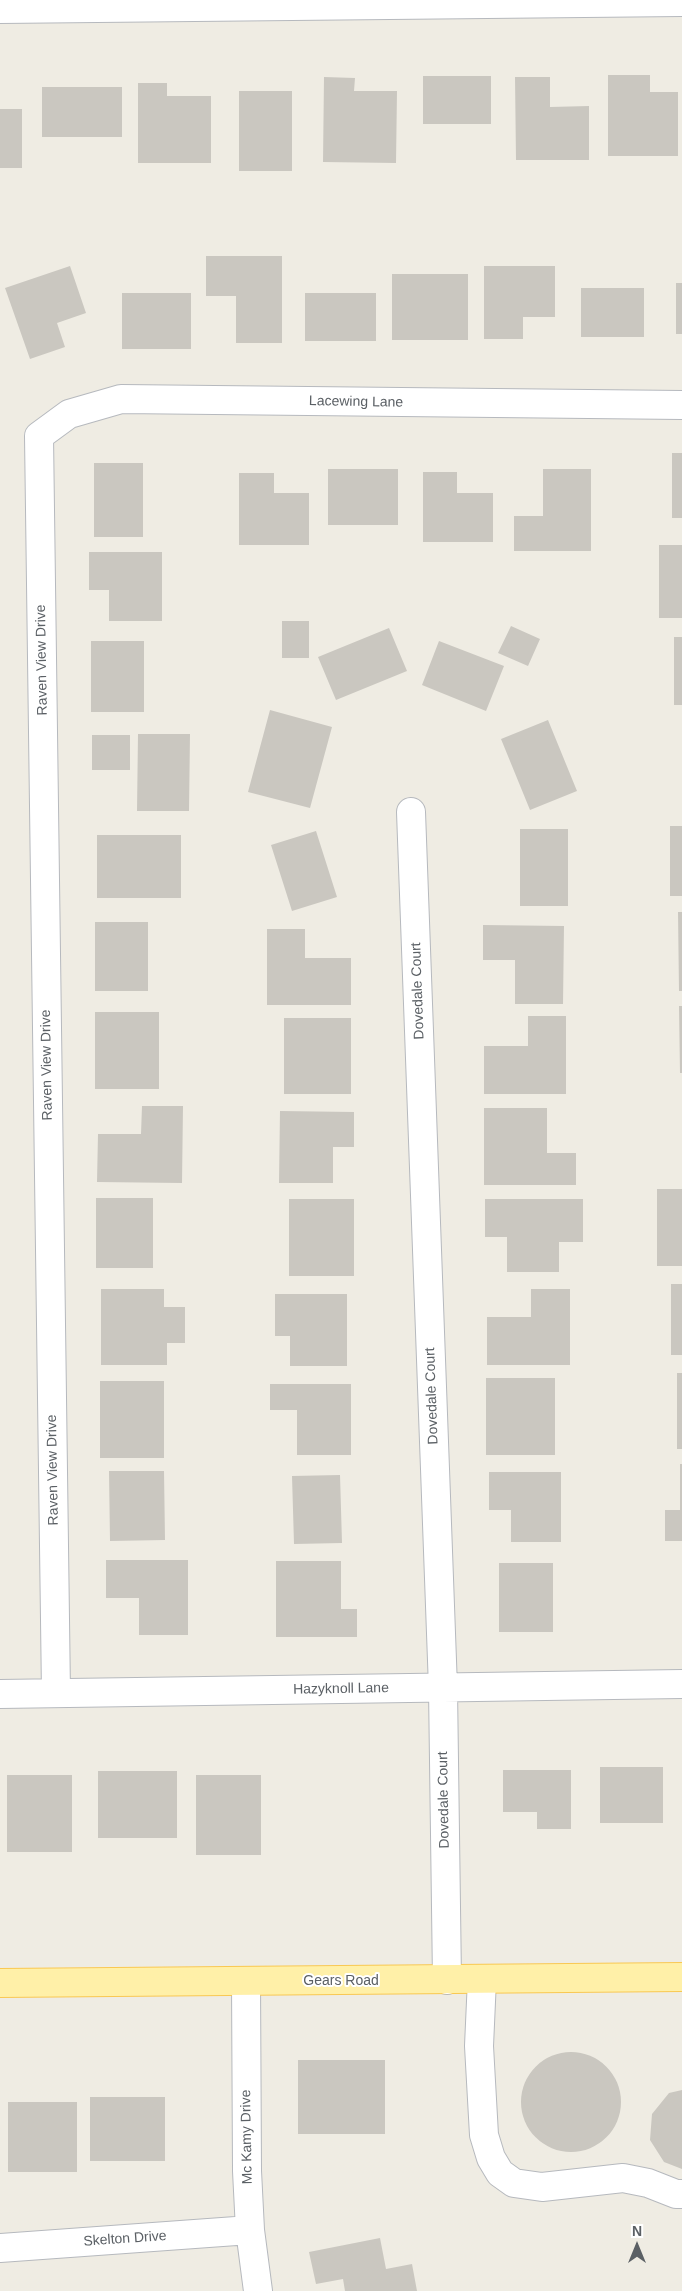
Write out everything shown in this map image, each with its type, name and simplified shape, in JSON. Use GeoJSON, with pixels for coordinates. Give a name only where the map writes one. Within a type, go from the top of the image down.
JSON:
{"type":"FeatureCollection","features":[{"type":"Feature","properties":{"kind":"main road","name":"Gears Road"},"geometry":{"type":"LineString","coordinates":[[0,1983],[447,1980],[682,1976]]}},
{"type":"Feature","properties":{"kind":"street"},"geometry":{"type":"LineString","coordinates":[[0,9],[617,1],[682,2]]}},
{"type":"Feature","properties":{"kind":"street","name":"Lacewing Lane"},"geometry":{"type":"LineString","coordinates":[[39,436],[69,414],[121,399],[682,405]]}},
{"type":"Feature","properties":{"kind":"street","name":"Raven View Drive"},"geometry":{"type":"LineString","coordinates":[[39,436],[56,1693]]}},
{"type":"Feature","properties":{"kind":"street","name":"Dovedale Court"},"geometry":{"type":"LineString","coordinates":[[411,812],[443,1688],[447,1980]]}},
{"type":"Feature","properties":{"kind":"street","name":"Hazyknoll Lane"},"geometry":{"type":"LineString","coordinates":[[0,1694],[682,1684]]}},
{"type":"Feature","properties":{"kind":"street"},"geometry":{"type":"LineString","coordinates":[[482,1979],[479,2046],[484,2135],[491,2158],[500,2173],[514,2183],[542,2187],[623,2178],[648,2183],[676,2194],[682,2194]]}},
{"type":"Feature","properties":{"kind":"street","name":"Mc Kamy Drive"},"geometry":{"type":"LineString","coordinates":[[246,1981],[247,2171],[250,2230],[258,2291]]}},
{"type":"Feature","properties":{"kind":"street","name":"Skelton Drive"},"geometry":{"type":"LineString","coordinates":[[0,2248],[250,2230]]}},
{"type":"Feature","properties":{"kind":"building"},"geometry":{"type":"Polygon","coordinates":[[[608,75],[650,75],[650,92],[678,92],[678,156],[608,156],[608,75]]]}},
{"type":"Feature","properties":{"kind":"building"},"geometry":{"type":"Polygon","coordinates":[[[423,76],[491,76],[491,124],[423,124],[423,76]]]}},
{"type":"Feature","properties":{"kind":"building"},"geometry":{"type":"Polygon","coordinates":[[[324,77],[355,78],[354,91],[397,91],[396,163],[323,162],[324,77]]]}},
{"type":"Feature","properties":{"kind":"building"},"geometry":{"type":"Polygon","coordinates":[[[515,77],[550,77],[550,107],[589,106],[589,160],[516,160],[515,77]]]}},
{"type":"Feature","properties":{"kind":"building"},"geometry":{"type":"Polygon","coordinates":[[[138,83],[167,83],[167,96],[211,96],[211,163],[138,163],[138,83]]]}},
{"type":"Feature","properties":{"kind":"building"},"geometry":{"type":"Polygon","coordinates":[[[42,87],[122,87],[122,137],[42,137],[42,87]]]}},
{"type":"Feature","properties":{"kind":"building"},"geometry":{"type":"Polygon","coordinates":[[[239,91],[292,91],[292,171],[239,171],[239,91]]]}},
{"type":"Feature","properties":{"kind":"building"},"geometry":{"type":"Polygon","coordinates":[[[0,109],[22,109],[22,168],[0,168],[0,109]]]}},
{"type":"Feature","properties":{"kind":"building"},"geometry":{"type":"Polygon","coordinates":[[[206,256],[282,256],[282,343],[236,343],[236,296],[206,296],[206,256]]]}},
{"type":"Feature","properties":{"kind":"building"},"geometry":{"type":"Polygon","coordinates":[[[70,266],[86,313],[57,323],[65,347],[30,359],[5,288],[70,266]]]}},
{"type":"Feature","properties":{"kind":"building"},"geometry":{"type":"Polygon","coordinates":[[[484,266],[555,266],[555,317],[523,317],[523,339],[484,339],[484,266]]]}},
{"type":"Feature","properties":{"kind":"building"},"geometry":{"type":"Polygon","coordinates":[[[392,274],[468,274],[468,340],[392,340],[392,274]]]}},
{"type":"Feature","properties":{"kind":"building"},"geometry":{"type":"Polygon","coordinates":[[[676,283],[682,283],[682,334],[676,334],[676,283]]]}},
{"type":"Feature","properties":{"kind":"building"},"geometry":{"type":"Polygon","coordinates":[[[581,288],[644,288],[644,337],[581,337],[581,288]]]}},
{"type":"Feature","properties":{"kind":"building"},"geometry":{"type":"Polygon","coordinates":[[[122,293],[191,293],[191,349],[122,349],[122,293]]]}},
{"type":"Feature","properties":{"kind":"building"},"geometry":{"type":"Polygon","coordinates":[[[305,293],[376,293],[376,341],[305,341],[305,293]]]}},
{"type":"Feature","properties":{"kind":"building"},"geometry":{"type":"Polygon","coordinates":[[[672,453],[682,453],[682,518],[672,518],[672,453]]]}},
{"type":"Feature","properties":{"kind":"building"},"geometry":{"type":"Polygon","coordinates":[[[94,463],[143,463],[143,537],[94,537],[94,463]]]}},
{"type":"Feature","properties":{"kind":"building"},"geometry":{"type":"Polygon","coordinates":[[[328,469],[398,469],[398,525],[328,525],[328,469]]]}},
{"type":"Feature","properties":{"kind":"building"},"geometry":{"type":"Polygon","coordinates":[[[543,469],[591,469],[591,551],[514,551],[514,516],[543,516],[543,469]]]}},
{"type":"Feature","properties":{"kind":"building"},"geometry":{"type":"Polygon","coordinates":[[[423,472],[457,472],[457,493],[493,493],[493,542],[423,542],[423,472]]]}},
{"type":"Feature","properties":{"kind":"building"},"geometry":{"type":"Polygon","coordinates":[[[239,473],[274,473],[274,493],[309,493],[309,545],[239,545],[239,473]]]}},
{"type":"Feature","properties":{"kind":"building"},"geometry":{"type":"Polygon","coordinates":[[[659,545],[682,545],[682,618],[659,618],[659,545]]]}},
{"type":"Feature","properties":{"kind":"building"},"geometry":{"type":"Polygon","coordinates":[[[89,552],[162,552],[162,621],[109,621],[109,590],[89,590],[89,552]]]}},
{"type":"Feature","properties":{"kind":"building"},"geometry":{"type":"Polygon","coordinates":[[[282,621],[309,621],[309,658],[282,658],[282,621]]]}},
{"type":"Feature","properties":{"kind":"building"},"geometry":{"type":"Polygon","coordinates":[[[511,626],[540,639],[528,666],[498,653],[511,626]]]}},
{"type":"Feature","properties":{"kind":"building"},"geometry":{"type":"Polygon","coordinates":[[[389,628],[407,671],[336,700],[318,657],[389,628]]]}},
{"type":"Feature","properties":{"kind":"building"},"geometry":{"type":"Polygon","coordinates":[[[674,637],[682,637],[682,705],[674,705],[674,637]]]}},
{"type":"Feature","properties":{"kind":"building"},"geometry":{"type":"Polygon","coordinates":[[[91,641],[144,641],[144,712],[91,712],[91,641]]]}},
{"type":"Feature","properties":{"kind":"building"},"geometry":{"type":"Polygon","coordinates":[[[439,641],[504,666],[486,711],[422,685],[439,641]]]}},
{"type":"Feature","properties":{"kind":"building"},"geometry":{"type":"Polygon","coordinates":[[[270,710],[332,727],[310,808],[248,792],[270,710]]]}},
{"type":"Feature","properties":{"kind":"building"},"geometry":{"type":"Polygon","coordinates":[[[548,720],[577,791],[530,810],[501,739],[548,720]]]}},
{"type":"Feature","properties":{"kind":"building"},"geometry":{"type":"Polygon","coordinates":[[[138,734],[190,734],[189,811],[137,811],[138,734]]]}},
{"type":"Feature","properties":{"kind":"building"},"geometry":{"type":"Polygon","coordinates":[[[92,735],[130,735],[130,770],[92,770],[92,735]]]}},
{"type":"Feature","properties":{"kind":"building"},"geometry":{"type":"Polygon","coordinates":[[[670,826],[682,826],[682,896],[670,896],[670,826]]]}},
{"type":"Feature","properties":{"kind":"building"},"geometry":{"type":"Polygon","coordinates":[[[520,829],[568,829],[568,906],[520,906],[520,829]]]}},
{"type":"Feature","properties":{"kind":"building"},"geometry":{"type":"Polygon","coordinates":[[[316,831],[337,897],[292,911],[271,845],[316,831]]]}},
{"type":"Feature","properties":{"kind":"building"},"geometry":{"type":"Polygon","coordinates":[[[97,835],[181,835],[181,898],[97,898],[97,835]]]}},
{"type":"Feature","properties":{"kind":"building"},"geometry":{"type":"Polygon","coordinates":[[[678,912],[682,912],[682,991],[679,991],[678,912]]]}},
{"type":"Feature","properties":{"kind":"building"},"geometry":{"type":"Polygon","coordinates":[[[95,922],[148,922],[148,991],[95,991],[95,922]]]}},
{"type":"Feature","properties":{"kind":"building"},"geometry":{"type":"Polygon","coordinates":[[[483,925],[564,926],[563,1004],[515,1004],[515,960],[483,960],[483,925]]]}},
{"type":"Feature","properties":{"kind":"building"},"geometry":{"type":"Polygon","coordinates":[[[267,929],[305,929],[305,958],[351,958],[351,1005],[267,1005],[267,929]]]}},
{"type":"Feature","properties":{"kind":"building"},"geometry":{"type":"Polygon","coordinates":[[[679,1006],[682,1006],[682,1073],[680,1073],[679,1006]]]}},
{"type":"Feature","properties":{"kind":"building"},"geometry":{"type":"Polygon","coordinates":[[[95,1012],[159,1012],[159,1089],[95,1089],[95,1012]]]}},
{"type":"Feature","properties":{"kind":"building"},"geometry":{"type":"Polygon","coordinates":[[[528,1016],[566,1016],[566,1094],[484,1094],[484,1046],[528,1046],[528,1016]]]}},
{"type":"Feature","properties":{"kind":"building"},"geometry":{"type":"Polygon","coordinates":[[[284,1018],[351,1018],[351,1094],[284,1094],[284,1018]]]}},
{"type":"Feature","properties":{"kind":"building"},"geometry":{"type":"Polygon","coordinates":[[[142,1106],[183,1106],[182,1183],[97,1182],[98,1134],[141,1134],[142,1106]]]}},
{"type":"Feature","properties":{"kind":"building"},"geometry":{"type":"Polygon","coordinates":[[[484,1108],[547,1108],[547,1153],[576,1153],[576,1185],[484,1185],[484,1108]]]}},
{"type":"Feature","properties":{"kind":"building"},"geometry":{"type":"Polygon","coordinates":[[[280,1111],[354,1112],[354,1147],[333,1147],[333,1183],[279,1183],[280,1111]]]}},
{"type":"Feature","properties":{"kind":"building"},"geometry":{"type":"Polygon","coordinates":[[[657,1189],[682,1189],[682,1266],[657,1266],[657,1189]]]}},
{"type":"Feature","properties":{"kind":"building"},"geometry":{"type":"Polygon","coordinates":[[[96,1198],[153,1198],[153,1268],[96,1268],[96,1198]]]}},
{"type":"Feature","properties":{"kind":"building"},"geometry":{"type":"Polygon","coordinates":[[[289,1199],[354,1199],[354,1276],[289,1276],[289,1199]]]}},
{"type":"Feature","properties":{"kind":"building"},"geometry":{"type":"Polygon","coordinates":[[[485,1199],[583,1199],[583,1242],[559,1242],[559,1272],[507,1272],[507,1237],[485,1237],[485,1199]]]}},
{"type":"Feature","properties":{"kind":"building"},"geometry":{"type":"Polygon","coordinates":[[[671,1284],[682,1284],[682,1355],[671,1355],[671,1284]]]}},
{"type":"Feature","properties":{"kind":"building"},"geometry":{"type":"Polygon","coordinates":[[[101,1289],[164,1289],[164,1307],[185,1307],[185,1343],[167,1343],[167,1365],[101,1365],[101,1289]]]}},
{"type":"Feature","properties":{"kind":"building"},"geometry":{"type":"Polygon","coordinates":[[[531,1289],[570,1289],[570,1365],[487,1365],[487,1317],[531,1317],[531,1289]]]}},
{"type":"Feature","properties":{"kind":"building"},"geometry":{"type":"Polygon","coordinates":[[[275,1294],[347,1294],[347,1366],[290,1366],[290,1336],[275,1336],[275,1294]]]}},
{"type":"Feature","properties":{"kind":"building"},"geometry":{"type":"Polygon","coordinates":[[[677,1373],[682,1373],[682,1449],[677,1449],[677,1373]]]}},
{"type":"Feature","properties":{"kind":"building"},"geometry":{"type":"Polygon","coordinates":[[[486,1378],[555,1378],[555,1455],[486,1455],[486,1378]]]}},
{"type":"Feature","properties":{"kind":"building"},"geometry":{"type":"Polygon","coordinates":[[[100,1381],[164,1381],[164,1458],[100,1458],[100,1381]]]}},
{"type":"Feature","properties":{"kind":"building"},"geometry":{"type":"Polygon","coordinates":[[[270,1384],[351,1384],[351,1455],[297,1455],[297,1410],[270,1410],[270,1384]]]}},
{"type":"Feature","properties":{"kind":"building"},"geometry":{"type":"Polygon","coordinates":[[[680,1464],[682,1464],[682,1541],[665,1541],[665,1510],[680,1510],[680,1464]]]}},
{"type":"Feature","properties":{"kind":"building"},"geometry":{"type":"Polygon","coordinates":[[[109,1471],[164,1471],[165,1540],[110,1541],[109,1471]]]}},
{"type":"Feature","properties":{"kind":"building"},"geometry":{"type":"Polygon","coordinates":[[[489,1472],[561,1472],[561,1542],[511,1542],[511,1510],[489,1510],[489,1472]]]}},
{"type":"Feature","properties":{"kind":"building"},"geometry":{"type":"Polygon","coordinates":[[[340,1475],[342,1543],[294,1544],[292,1476],[340,1475]]]}},
{"type":"Feature","properties":{"kind":"building"},"geometry":{"type":"Polygon","coordinates":[[[106,1560],[188,1560],[188,1635],[139,1635],[139,1598],[106,1598],[106,1560]]]}},
{"type":"Feature","properties":{"kind":"building"},"geometry":{"type":"Polygon","coordinates":[[[276,1561],[341,1561],[341,1609],[357,1609],[357,1637],[276,1637],[276,1561]]]}},
{"type":"Feature","properties":{"kind":"building"},"geometry":{"type":"Polygon","coordinates":[[[499,1563],[553,1563],[553,1632],[499,1632],[499,1563]]]}},
{"type":"Feature","properties":{"kind":"building"},"geometry":{"type":"Polygon","coordinates":[[[600,1767],[663,1767],[663,1823],[600,1823],[600,1767]]]}},
{"type":"Feature","properties":{"kind":"building"},"geometry":{"type":"Polygon","coordinates":[[[503,1770],[571,1770],[571,1829],[537,1829],[537,1812],[503,1812],[503,1770]]]}},
{"type":"Feature","properties":{"kind":"building"},"geometry":{"type":"Polygon","coordinates":[[[98,1771],[177,1771],[177,1838],[98,1838],[98,1771]]]}},
{"type":"Feature","properties":{"kind":"building"},"geometry":{"type":"Polygon","coordinates":[[[7,1775],[72,1775],[72,1852],[7,1852],[7,1775]]]}},
{"type":"Feature","properties":{"kind":"building"},"geometry":{"type":"Polygon","coordinates":[[[196,1775],[261,1775],[261,1855],[196,1855],[196,1775]]]}},
{"type":"Feature","properties":{"kind":"building"},"geometry":{"type":"Polygon","coordinates":[[[571,2052],[581,2053],[599,2060],[613,2074],[620,2092],[620,2112],[613,2130],[599,2144],[581,2151],[571,2152],[561,2151],[543,2144],[529,2130],[522,2112],[521,2102],[522,2092],[529,2074],[543,2060],[561,2053],[571,2052]]]}},
{"type":"Feature","properties":{"kind":"building"},"geometry":{"type":"Polygon","coordinates":[[[298,2060],[385,2060],[385,2134],[298,2134],[298,2060]]]}},
{"type":"Feature","properties":{"kind":"building"},"geometry":{"type":"Polygon","coordinates":[[[682,2090],[682,2169],[664,2162],[650,2140],[652,2114],[669,2093],[682,2090]]]}},
{"type":"Feature","properties":{"kind":"building"},"geometry":{"type":"Polygon","coordinates":[[[90,2097],[165,2097],[165,2161],[90,2161],[90,2097]]]}},
{"type":"Feature","properties":{"kind":"building"},"geometry":{"type":"Polygon","coordinates":[[[8,2102],[77,2102],[77,2172],[8,2172],[8,2102]]]}},
{"type":"Feature","properties":{"kind":"building"},"geometry":{"type":"Polygon","coordinates":[[[380,2238],[386,2269],[412,2264],[417,2291],[345,2291],[343,2279],[316,2284],[309,2252],[380,2238]]]}}]}
